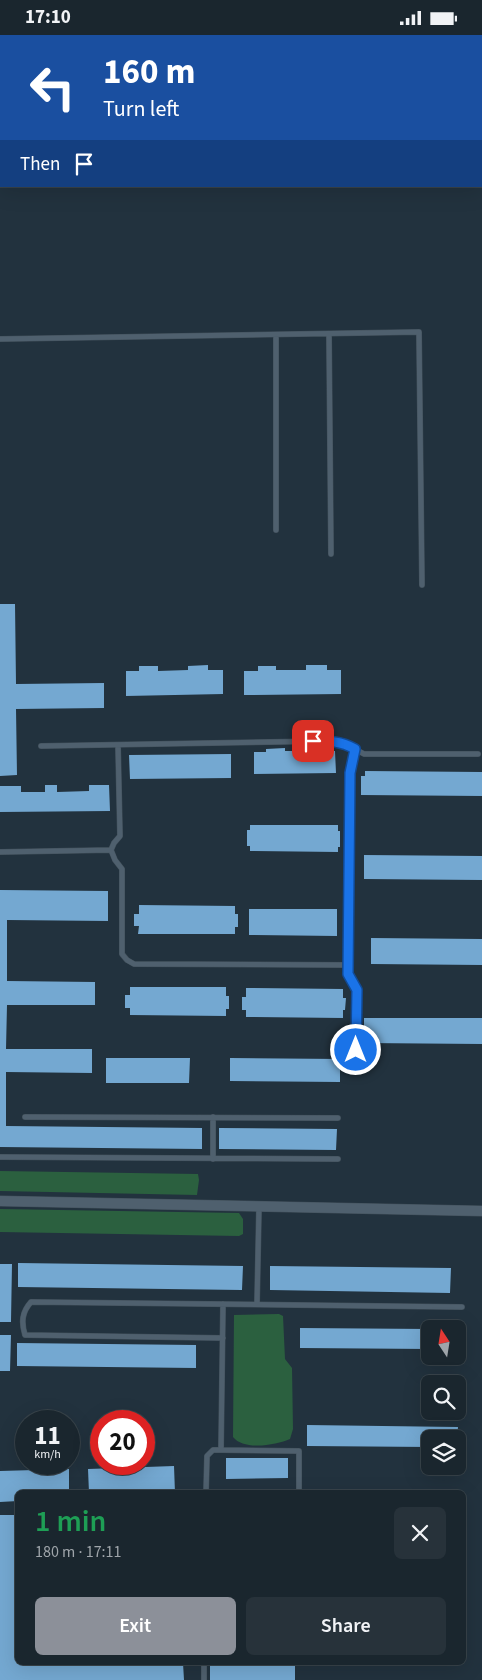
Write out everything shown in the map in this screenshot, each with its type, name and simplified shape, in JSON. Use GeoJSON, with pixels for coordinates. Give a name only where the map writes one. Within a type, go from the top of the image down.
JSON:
{"type":"FeatureCollection","features":[{"type":"Feature","properties":{"kind":"street"},"geometry":{"type":"LineString","coordinates":[[0,1201],[482,1211]]}},
{"type":"Feature","properties":{"kind":"lane"},"geometry":{"type":"LineString","coordinates":[[0,339],[419,333],[422,585]]}},
{"type":"Feature","properties":{"kind":"lane"},"geometry":{"type":"LineString","coordinates":[[329,334],[330,554]]}},
{"type":"Feature","properties":{"kind":"lane"},"geometry":{"type":"LineString","coordinates":[[276,335],[276,530]]}},
{"type":"Feature","properties":{"kind":"lane"},"geometry":{"type":"LineString","coordinates":[[41,746],[332,741],[346,744],[364,754],[478,754]]}},
{"type":"Feature","properties":{"kind":"lane"},"geometry":{"type":"LineString","coordinates":[[118,745],[120,836],[111,850],[115,860],[122,869],[122,954],[127,960],[134,963],[349,965]]}},
{"type":"Feature","properties":{"kind":"lane"},"geometry":{"type":"LineString","coordinates":[[355,749],[350,773],[348,974],[357,990],[356,1050]]}},
{"type":"Feature","properties":{"kind":"lane"},"geometry":{"type":"LineString","coordinates":[[0,852],[111,850]]}},
{"type":"Feature","properties":{"kind":"lane"},"geometry":{"type":"LineString","coordinates":[[25,1117],[338,1117]]}},
{"type":"Feature","properties":{"kind":"lane"},"geometry":{"type":"LineString","coordinates":[[213,1159],[214,1117]]}},
{"type":"Feature","properties":{"kind":"lane"},"geometry":{"type":"LineString","coordinates":[[0,1157],[338,1159]]}},
{"type":"Feature","properties":{"kind":"lane"},"geometry":{"type":"LineString","coordinates":[[257,1304],[259,1207]]}},
{"type":"Feature","properties":{"kind":"lane"},"geometry":{"type":"LineString","coordinates":[[223,1338],[25,1335],[22,1327],[24,1310],[31,1301],[462,1307]]}},
{"type":"Feature","properties":{"kind":"lane"},"geometry":{"type":"LineString","coordinates":[[221,1451],[223,1304]]}},
{"type":"Feature","properties":{"kind":"lane"},"geometry":{"type":"LineString","coordinates":[[206,1490],[207,1457],[213,1450],[299,1451],[299,1490]]}},
{"type":"Feature","properties":{"kind":"lane"},"geometry":{"type":"LineString","coordinates":[[204,1665],[204,1680]]}},
{"type":"Feature","properties":{"kind":"green space"},"geometry":{"type":"Polygon","coordinates":[[[0,1171],[198,1174],[199,1180],[197,1195],[0,1191],[0,1171]]]}},
{"type":"Feature","properties":{"kind":"green space"},"geometry":{"type":"Polygon","coordinates":[[[0,1209],[239,1213],[243,1219],[243,1234],[239,1236],[0,1232],[0,1209]]]}},
{"type":"Feature","properties":{"kind":"green space"},"geometry":{"type":"Polygon","coordinates":[[[279,1314],[283,1316],[285,1359],[292,1368],[293,1429],[290,1439],[284,1441],[269,1445],[245,1444],[233,1437],[234,1315],[279,1314]]]}},
{"type":"Feature","properties":{"kind":"building"},"geometry":{"type":"Polygon","coordinates":[[[0,604],[15,604],[16,684],[104,683],[104,708],[16,709],[17,775],[0,776],[0,604]]]}},
{"type":"Feature","properties":{"kind":"building"},"geometry":{"type":"Polygon","coordinates":[[[208,665],[208,670],[223,670],[223,694],[126,696],[126,671],[139,671],[139,666],[158,666],[158,671],[188,670],[188,666],[208,665]]]}},
{"type":"Feature","properties":{"kind":"building"},"geometry":{"type":"Polygon","coordinates":[[[306,665],[327,665],[327,670],[341,670],[341,694],[244,695],[244,671],[258,671],[258,666],[276,666],[276,670],[306,670],[306,665]]]}},
{"type":"Feature","properties":{"kind":"building"},"geometry":{"type":"Polygon","coordinates":[[[285,748],[285,751],[311,751],[311,748],[329,748],[329,751],[335,751],[336,773],[254,774],[254,752],[266,752],[266,749],[285,748]]]}},
{"type":"Feature","properties":{"kind":"building"},"geometry":{"type":"Polygon","coordinates":[[[231,754],[231,778],[130,779],[129,755],[231,754]]]}},
{"type":"Feature","properties":{"kind":"building"},"geometry":{"type":"Polygon","coordinates":[[[365,771],[482,772],[482,796],[361,795],[361,776],[365,776],[365,771]]]}},
{"type":"Feature","properties":{"kind":"building"},"geometry":{"type":"Polygon","coordinates":[[[45,785],[57,785],[57,792],[89,791],[89,785],[109,785],[110,811],[0,812],[0,786],[21,786],[21,792],[45,792],[45,785]]]}},
{"type":"Feature","properties":{"kind":"building"},"geometry":{"type":"Polygon","coordinates":[[[250,825],[338,825],[340,847],[338,847],[338,852],[250,851],[250,846],[247,846],[247,830],[250,830],[250,825]]]}},
{"type":"Feature","properties":{"kind":"building"},"geometry":{"type":"Polygon","coordinates":[[[364,855],[482,856],[482,880],[364,879],[364,855]]]}},
{"type":"Feature","properties":{"kind":"building"},"geometry":{"type":"Polygon","coordinates":[[[0,890],[108,891],[108,921],[7,920],[7,981],[95,982],[95,1005],[7,1005],[6,1049],[92,1049],[92,1073],[6,1072],[6,1126],[202,1128],[202,1149],[0,1147],[0,890]]]}},
{"type":"Feature","properties":{"kind":"building"},"geometry":{"type":"Polygon","coordinates":[[[139,905],[235,906],[235,914],[238,914],[238,927],[235,927],[235,934],[138,934],[139,926],[134,926],[134,914],[139,914],[139,905]]]}},
{"type":"Feature","properties":{"kind":"building"},"geometry":{"type":"Polygon","coordinates":[[[249,909],[337,909],[337,936],[249,935],[249,909]]]}},
{"type":"Feature","properties":{"kind":"building"},"geometry":{"type":"Polygon","coordinates":[[[371,938],[482,939],[482,965],[371,964],[371,938]]]}},
{"type":"Feature","properties":{"kind":"building"},"geometry":{"type":"Polygon","coordinates":[[[130,987],[226,987],[226,996],[229,996],[229,1009],[226,1009],[226,1016],[130,1015],[130,1008],[125,1008],[125,995],[130,995],[130,987]]]}},
{"type":"Feature","properties":{"kind":"building"},"geometry":{"type":"Polygon","coordinates":[[[246,988],[343,989],[343,998],[346,998],[343,1018],[246,1017],[246,1010],[242,1010],[242,997],[246,997],[246,988]]]}},
{"type":"Feature","properties":{"kind":"building"},"geometry":{"type":"Polygon","coordinates":[[[364,1018],[482,1018],[482,1044],[364,1043],[364,1018]]]}},
{"type":"Feature","properties":{"kind":"building"},"geometry":{"type":"Polygon","coordinates":[[[106,1058],[190,1058],[189,1083],[106,1083],[106,1058]]]}},
{"type":"Feature","properties":{"kind":"building"},"geometry":{"type":"Polygon","coordinates":[[[230,1058],[340,1059],[340,1082],[230,1081],[230,1058]]]}},
{"type":"Feature","properties":{"kind":"building"},"geometry":{"type":"Polygon","coordinates":[[[219,1128],[337,1129],[336,1150],[219,1149],[219,1128]]]}},
{"type":"Feature","properties":{"kind":"building"},"geometry":{"type":"Polygon","coordinates":[[[18,1263],[243,1266],[242,1290],[18,1287],[18,1263]]]}},
{"type":"Feature","properties":{"kind":"building"},"geometry":{"type":"Polygon","coordinates":[[[0,1264],[12,1264],[11,1322],[0,1322],[0,1264]]]}},
{"type":"Feature","properties":{"kind":"building"},"geometry":{"type":"Polygon","coordinates":[[[270,1266],[451,1268],[450,1293],[270,1290],[270,1266]]]}},
{"type":"Feature","properties":{"kind":"building"},"geometry":{"type":"Polygon","coordinates":[[[300,1328],[421,1329],[421,1349],[300,1348],[300,1328]]]}},
{"type":"Feature","properties":{"kind":"building"},"geometry":{"type":"Polygon","coordinates":[[[0,1335],[11,1335],[10,1371],[0,1371],[0,1335]]]}},
{"type":"Feature","properties":{"kind":"building"},"geometry":{"type":"Polygon","coordinates":[[[17,1343],[196,1345],[196,1368],[17,1366],[17,1343]]]}},
{"type":"Feature","properties":{"kind":"building"},"geometry":{"type":"Polygon","coordinates":[[[307,1425],[458,1427],[458,1430],[421,1430],[421,1447],[307,1446],[307,1425]]]}},
{"type":"Feature","properties":{"kind":"building"},"geometry":{"type":"Polygon","coordinates":[[[226,1458],[288,1458],[288,1478],[226,1479],[226,1458]]]}},
{"type":"Feature","properties":{"kind":"building"},"geometry":{"type":"Polygon","coordinates":[[[174,1466],[175,1490],[89,1490],[88,1469],[90,1469],[90,1475],[155,1475],[155,1467],[174,1466]]]}},
{"type":"Feature","properties":{"kind":"building"},"geometry":{"type":"Polygon","coordinates":[[[0,1471],[15,1471],[15,1475],[69,1475],[69,1490],[15,1490],[15,1501],[0,1502],[0,1471]]]}},
{"type":"Feature","properties":{"kind":"building"},"geometry":{"type":"Polygon","coordinates":[[[0,1515],[15,1515],[15,1665],[183,1665],[184,1680],[0,1680],[0,1515]]]}},
{"type":"Feature","properties":{"kind":"building"},"geometry":{"type":"Polygon","coordinates":[[[210,1665],[295,1665],[295,1680],[210,1680],[210,1665]]]}},
{"type":"Feature","properties":{"kind":"route"},"geometry":{"type":"LineString","coordinates":[[313,741],[332,741],[346,744],[355,749],[350,773],[348,974],[357,990],[356,1050]]}}]}
